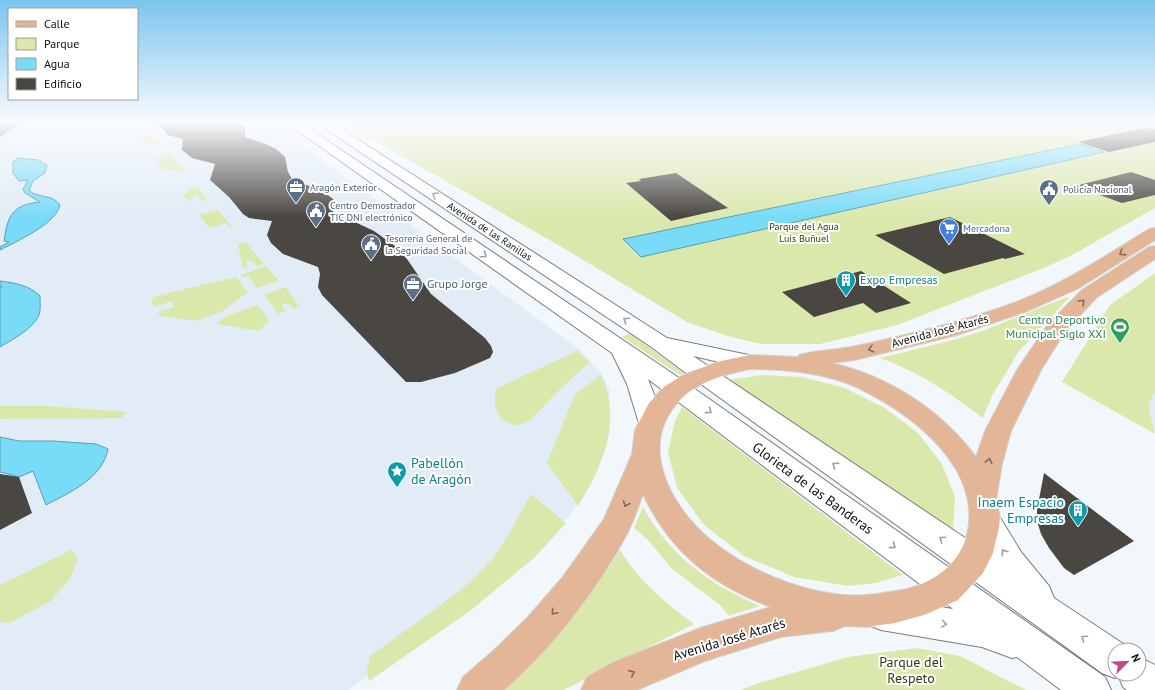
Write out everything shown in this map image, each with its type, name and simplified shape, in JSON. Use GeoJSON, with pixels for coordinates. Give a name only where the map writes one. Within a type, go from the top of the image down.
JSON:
{"type":"FeatureCollection","features":[{"type":"Feature","properties":{"kind":"main road","name":"Avenida de las Ranillas"},"geometry":{"type":"LineString","coordinates":[[337,153],[677,388]]}},
{"type":"Feature","properties":{"kind":"main road","name":"Avenida de las Ranillas"},"geometry":{"type":"LineString","coordinates":[[370,153],[658,341],[702,374]]}},
{"type":"Feature","properties":{"kind":"main road","name":"Avenida José Atarés"},"geometry":{"type":"LineString","coordinates":[[777,362],[816,359],[855,353],[950,330],[1005,312],[1072,284],[1155,233]]}},
{"type":"Feature","properties":{"kind":"main road"},"geometry":{"type":"LineString","coordinates":[[864,611],[912,604],[950,587],[974,561],[981,541],[988,464],[998,431],[1029,370],[1056,329],[1089,294],[1155,251]]}},
{"type":"Feature","properties":{"kind":"main road","name":"Avenida de las Ranillas"},"geometry":{"type":"LineString","coordinates":[[658,341],[750,362]]}},
{"type":"Feature","properties":{"kind":"main road","name":"Avenida de las Ranillas"},"geometry":{"type":"LineString","coordinates":[[621,349],[639,384],[651,420]]}},
{"type":"Feature","properties":{"kind":"main road"},"geometry":{"type":"LineString","coordinates":[[1038,651],[982,630],[864,611],[820,607],[775,594],[735,575],[706,554],[674,523],[656,495],[648,472],[646,455],[646,444],[651,420],[663,401],[677,388],[702,374],[725,366],[750,362],[777,362],[807,365],[837,372],[868,384],[897,398],[924,417],[948,439],[962,457],[974,480],[984,510],[1010,562],[1053,617]]}},
{"type":"Feature","properties":{"kind":"main road"},"geometry":{"type":"LineString","coordinates":[[702,374],[1107,654]]}},
{"type":"Feature","properties":{"kind":"main road","name":"Glorieta de las Banderas"},"geometry":{"type":"LineString","coordinates":[[677,388],[1092,690]]}},
{"type":"Feature","properties":{"kind":"main road"},"geometry":{"type":"LineString","coordinates":[[476,690],[506,664],[539,630],[574,589],[616,526],[646,455]]}},
{"type":"Feature","properties":{"kind":"main road","name":"Avenida José Atarés"},"geometry":{"type":"LineString","coordinates":[[600,690],[627,675],[703,644],[781,621],[864,611]]}},
{"type":"Feature","properties":{"kind":"shaded area"},"geometry":{"type":"Polygon","coordinates":[[[0,153],[313,153],[580,350],[601,373],[609,389],[608,412],[599,464],[570,516],[466,608],[348,690],[0,690],[0,153]]]}},
{"type":"Feature","properties":{"kind":"shaded area"},"geometry":{"type":"Polygon","coordinates":[[[1155,392],[1155,433],[1148,405],[1155,392]]]}},
{"type":"Feature","properties":{"kind":"green space"},"geometry":{"type":"Polygon","coordinates":[[[166,153],[169,153],[184,172],[178,173],[175,170],[165,171],[154,159],[166,153]]]}},
{"type":"Feature","properties":{"kind":"green space","name":"Parque del Agua Luis Buñuel"},"geometry":{"type":"Polygon","coordinates":[[[397,153],[1155,153],[1155,208],[1072,255],[1044,268],[897,325],[820,344],[761,344],[731,337],[687,322],[560,246],[397,153]]]}},
{"type":"Feature","properties":{"kind":"green space"},"geometry":{"type":"Polygon","coordinates":[[[197,186],[208,200],[202,201],[197,195],[192,196],[194,200],[188,201],[183,195],[193,187],[197,186]]]}},
{"type":"Feature","properties":{"kind":"green space"},"geometry":{"type":"Polygon","coordinates":[[[218,210],[232,227],[229,227],[226,223],[209,228],[199,215],[218,210]]]}},
{"type":"Feature","properties":{"kind":"green space"},"geometry":{"type":"Polygon","coordinates":[[[246,242],[264,264],[257,266],[251,260],[245,262],[248,267],[243,268],[238,244],[246,242]]]}},
{"type":"Feature","properties":{"kind":"green space"},"geometry":{"type":"Polygon","coordinates":[[[266,266],[279,281],[257,288],[248,276],[243,277],[241,275],[266,266]]]}},
{"type":"Feature","properties":{"kind":"green space","name":"Centro Deportivo Municipal Siglo XXI"},"geometry":{"type":"Polygon","coordinates":[[[1155,273],[1155,392],[1148,405],[1155,434],[1062,382],[1110,305],[1155,273]]]}},
{"type":"Feature","properties":{"kind":"green space"},"geometry":{"type":"Polygon","coordinates":[[[236,277],[248,292],[221,312],[195,321],[160,316],[158,312],[174,307],[172,301],[154,307],[152,303],[153,298],[160,295],[236,277]]]}},
{"type":"Feature","properties":{"kind":"green space"},"geometry":{"type":"Polygon","coordinates":[[[285,287],[299,305],[294,309],[287,303],[281,305],[285,311],[278,314],[264,295],[285,287]]]}},
{"type":"Feature","properties":{"kind":"green space"},"geometry":{"type":"Polygon","coordinates":[[[1067,297],[1069,298],[1019,351],[992,396],[983,418],[934,384],[908,370],[880,358],[953,340],[985,330],[1067,297]]]}},
{"type":"Feature","properties":{"kind":"green space"},"geometry":{"type":"Polygon","coordinates":[[[258,305],[269,320],[259,331],[216,324],[226,316],[258,305]]]}},
{"type":"Feature","properties":{"kind":"green space"},"geometry":{"type":"Polygon","coordinates":[[[630,333],[684,373],[680,375],[622,337],[630,333]]]}},
{"type":"Feature","properties":{"kind":"green space"},"geometry":{"type":"Polygon","coordinates":[[[577,351],[590,362],[562,387],[530,420],[517,426],[505,421],[499,416],[495,404],[497,388],[577,351]]]}},
{"type":"Feature","properties":{"kind":"green space"},"geometry":{"type":"Polygon","coordinates":[[[601,375],[607,392],[610,409],[610,426],[602,459],[578,506],[547,463],[575,394],[601,375]]]}},
{"type":"Feature","properties":{"kind":"green space"},"geometry":{"type":"Polygon","coordinates":[[[761,375],[802,377],[845,388],[885,408],[918,433],[942,464],[955,497],[953,531],[729,380],[761,375]]]}},
{"type":"Feature","properties":{"kind":"green space"},"geometry":{"type":"Polygon","coordinates":[[[0,406],[49,406],[127,412],[121,418],[0,419],[0,406]]]}},
{"type":"Feature","properties":{"kind":"green space"},"geometry":{"type":"Polygon","coordinates":[[[682,407],[903,575],[875,583],[848,586],[794,577],[744,556],[704,525],[677,488],[668,452],[675,421],[682,407]]]}},
{"type":"Feature","properties":{"kind":"green space"},"geometry":{"type":"Polygon","coordinates":[[[531,494],[566,523],[535,557],[470,611],[369,681],[367,670],[370,656],[434,610],[476,576],[493,558],[510,532],[531,494]]]}},
{"type":"Feature","properties":{"kind":"green space"},"geometry":{"type":"Polygon","coordinates":[[[643,507],[666,540],[693,567],[724,589],[760,606],[729,616],[720,605],[671,568],[649,541],[634,528],[643,507]]]}},
{"type":"Feature","properties":{"kind":"green space"},"geometry":{"type":"Polygon","coordinates":[[[71,550],[78,558],[70,579],[51,601],[9,623],[0,622],[0,585],[71,550]]]}},
{"type":"Feature","properties":{"kind":"green space"},"geometry":{"type":"Polygon","coordinates":[[[620,550],[627,561],[653,591],[694,624],[564,690],[501,690],[543,648],[587,599],[620,550]]]}},
{"type":"Feature","properties":{"kind":"green space","name":"Parque del Respeto"},"geometry":{"type":"Polygon","coordinates":[[[916,648],[960,656],[1026,690],[740,690],[762,682],[848,657],[916,648]]]}},
{"type":"Feature","properties":{"kind":"water"},"geometry":{"type":"Polygon","coordinates":[[[1036,153],[1099,153],[641,257],[623,239],[1036,153]]]}},
{"type":"Feature","properties":{"kind":"water"},"geometry":{"type":"Polygon","coordinates":[[[17,158],[38,160],[47,165],[45,173],[33,181],[29,190],[32,193],[49,197],[57,201],[60,205],[57,212],[44,225],[0,250],[0,247],[9,242],[4,241],[7,224],[13,213],[23,206],[40,202],[25,193],[23,189],[28,180],[19,181],[13,173],[13,161],[18,160],[17,158]]]}},
{"type":"Feature","properties":{"kind":"water"},"geometry":{"type":"Polygon","coordinates":[[[0,281],[26,287],[36,292],[40,296],[40,310],[39,315],[32,325],[0,347],[0,288],[2,287],[0,286],[0,281]]]}},
{"type":"Feature","properties":{"kind":"water"},"geometry":{"type":"Polygon","coordinates":[[[0,437],[19,441],[53,441],[96,444],[108,449],[105,459],[99,469],[92,476],[75,489],[46,505],[33,471],[19,477],[0,472],[0,437]]]}},
{"type":"Feature","properties":{"kind":"building"},"geometry":{"type":"Polygon","coordinates":[[[186,153],[281,153],[285,157],[288,172],[292,179],[324,192],[333,199],[336,205],[332,214],[374,231],[395,246],[407,259],[431,294],[485,338],[491,346],[493,352],[490,358],[455,373],[421,382],[406,382],[322,295],[318,287],[320,274],[318,267],[283,254],[271,243],[267,235],[272,221],[249,218],[243,214],[229,197],[210,180],[215,164],[192,158],[186,153]]]}},
{"type":"Feature","properties":{"kind":"building"},"geometry":{"type":"Polygon","coordinates":[[[1131,172],[1155,180],[1155,195],[1122,203],[1075,186],[1131,172]]]}},
{"type":"Feature","properties":{"kind":"building"},"geometry":{"type":"Polygon","coordinates":[[[676,173],[728,208],[671,221],[626,183],[641,181],[639,179],[676,173]]]}},
{"type":"Feature","properties":{"kind":"building","name":"Mercadona"},"geometry":{"type":"Polygon","coordinates":[[[950,217],[1025,254],[1005,259],[1003,258],[944,274],[875,235],[950,217]]]}},
{"type":"Feature","properties":{"kind":"building","name":"Expo Empresas"},"geometry":{"type":"Polygon","coordinates":[[[861,271],[911,303],[876,313],[863,303],[814,317],[782,292],[861,271]]]}},
{"type":"Feature","properties":{"kind":"building","name":"Inaem Espacio Empresas"},"geometry":{"type":"Polygon","coordinates":[[[1044,473],[1134,541],[1074,575],[1064,568],[1049,548],[1041,534],[1037,521],[1037,510],[1044,473]]]}},
{"type":"Feature","properties":{"kind":"building"},"geometry":{"type":"Polygon","coordinates":[[[0,474],[19,477],[32,513],[0,530],[0,474]]]}},
{"type":"Feature","properties":{"kind":"place","name":"Aragón Exterior"},"geometry":{"type":"Point","coordinates":[296,204]}},
{"type":"Feature","properties":{"kind":"place","name":"Policía Nacional"},"geometry":{"type":"Point","coordinates":[1049,206]}},
{"type":"Feature","properties":{"kind":"place","name":"Centro Demostrador TIC DNI electrónico"},"geometry":{"type":"Point","coordinates":[316,228]}},
{"type":"Feature","properties":{"kind":"place","name":"Mercadona"},"geometry":{"type":"Point","coordinates":[949,245]}},
{"type":"Feature","properties":{"kind":"place","name":"Tesorería General de la Seguridad Social"},"geometry":{"type":"Point","coordinates":[371,261]}},
{"type":"Feature","properties":{"kind":"place","name":"Expo Empresas"},"geometry":{"type":"Point","coordinates":[846,297]}},
{"type":"Feature","properties":{"kind":"place","name":"Grupo Jorge"},"geometry":{"type":"Point","coordinates":[413,301]}},
{"type":"Feature","properties":{"kind":"place","name":"Centro Deportivo Municipal Siglo XXI"},"geometry":{"type":"Point","coordinates":[1120,344]}},
{"type":"Feature","properties":{"kind":"place","name":"Pabellón de Aragón"},"geometry":{"type":"Point","coordinates":[397,488]}},
{"type":"Feature","properties":{"kind":"place","name":"Inaem Espacio Empresas"},"geometry":{"type":"Point","coordinates":[1078,527]}}]}
